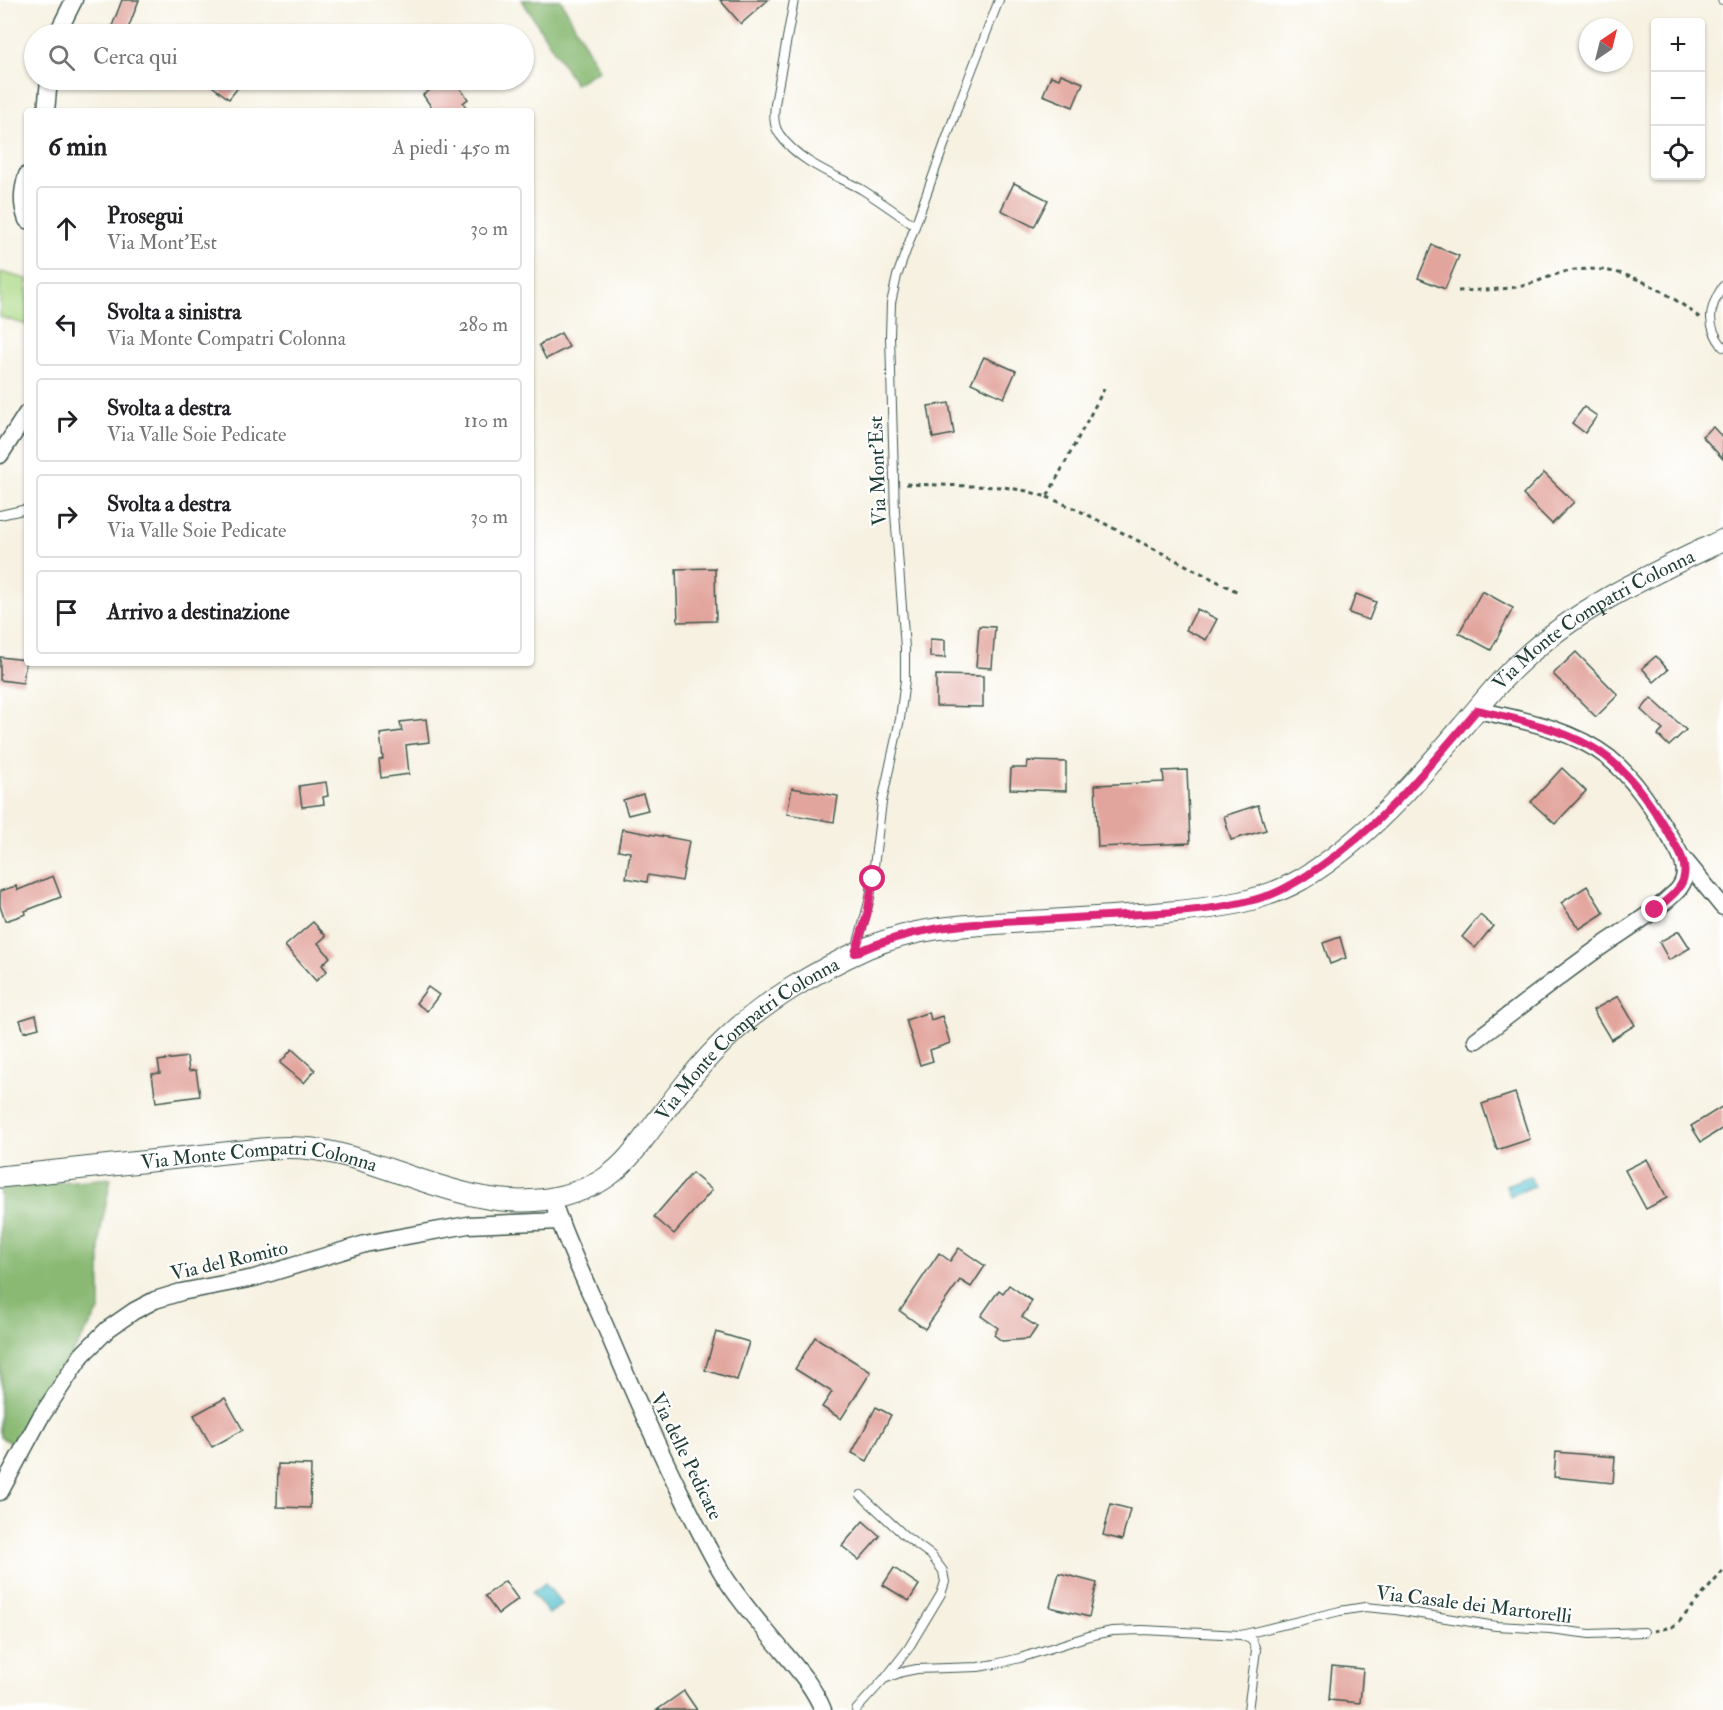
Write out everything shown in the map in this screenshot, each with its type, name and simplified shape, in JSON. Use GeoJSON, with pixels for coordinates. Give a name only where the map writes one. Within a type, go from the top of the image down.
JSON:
{"type":"FeatureCollection","features":[{"type":"Feature","properties":{"kind":"street"},"geometry":{"type":"LineString","coordinates":[[62,24],[74,0]]}},
{"type":"Feature","properties":{"kind":"street"},"geometry":{"type":"LineString","coordinates":[[46,108],[48,90]]}},
{"type":"Feature","properties":{"kind":"street"},"geometry":{"type":"LineString","coordinates":[[24,188],[22,196],[24,212]]}},
{"type":"Feature","properties":{"kind":"street"},"geometry":{"type":"LineString","coordinates":[[0,455],[24,418]]}},
{"type":"Feature","properties":{"kind":"street","name":"Via Monte Compatri Colonna"},"geometry":{"type":"LineString","coordinates":[[2,1174],[297,1147],[332,1153],[442,1187],[483,1197],[522,1202],[552,1198],[585,1188],[608,1176],[630,1155],[700,1067],[732,1033],[790,990],[855,953],[899,936],[950,926],[1184,911],[1253,900],[1279,891],[1305,877],[1334,857],[1374,824],[1420,777],[1514,667],[1535,648],[1608,599],[1643,579],[1723,540]]}},
{"type":"Feature","properties":{"kind":"street"},"geometry":{"type":"LineString","coordinates":[[1477,710],[1560,733],[1603,754],[1623,772],[1647,801],[1683,858],[1723,907]]}},
{"type":"Feature","properties":{"kind":"street"},"geometry":{"type":"LineString","coordinates":[[1476,1040],[1585,958],[1655,910],[1681,886],[1685,874],[1683,858]]}},
{"type":"Feature","properties":{"kind":"street","name":"Via delle Pedicate"},"geometry":{"type":"LineString","coordinates":[[552,1198],[641,1411],[708,1547],[741,1599],[806,1679],[823,1710]]}},
{"type":"Feature","properties":{"kind":"street","name":"Via del Romito"},"geometry":{"type":"LineString","coordinates":[[0,1492],[31,1433],[76,1362],[108,1329],[155,1300],[181,1292],[260,1276],[365,1244],[440,1229],[486,1223],[560,1221]]}},
{"type":"Feature","properties":{"kind":"lane"},"geometry":{"type":"LineString","coordinates":[[794,0],[775,104],[777,131],[785,142],[801,156],[862,190],[915,225]]}},
{"type":"Feature","properties":{"kind":"lane","name":"Via Mont'Est"},"geometry":{"type":"LineString","coordinates":[[855,953],[870,898],[882,802],[904,691],[905,648],[897,561],[894,484],[891,310],[897,276],[999,0]]}},
{"type":"Feature","properties":{"kind":"lane"},"geometry":{"type":"LineString","coordinates":[[1723,286],[1711,309],[1711,327],[1723,347]]}},
{"type":"Feature","properties":{"kind":"lane"},"geometry":{"type":"LineString","coordinates":[[0,515],[24,510]]}},
{"type":"Feature","properties":{"kind":"lane"},"geometry":{"type":"LineString","coordinates":[[861,1495],[905,1536],[931,1555],[943,1571],[944,1577],[941,1594],[903,1656],[884,1679]]}},
{"type":"Feature","properties":{"kind":"lane","name":"Via Casale dei Martorelli"},"geometry":{"type":"LineString","coordinates":[[855,1710],[884,1679],[902,1672],[995,1664],[1112,1631],[1143,1630],[1241,1635],[1365,1607],[1506,1627],[1599,1635],[1644,1632]]}},
{"type":"Feature","properties":{"kind":"lane"},"geometry":{"type":"LineString","coordinates":[[1241,1635],[1252,1640],[1256,1650],[1248,1710]]}},
{"type":"Feature","properties":{"kind":"path"},"geometry":{"type":"LineString","coordinates":[[1458,291],[1521,286],[1575,270],[1608,270],[1657,287],[1680,301],[1711,327]]}},
{"type":"Feature","properties":{"kind":"path"},"geometry":{"type":"LineString","coordinates":[[1047,497],[1104,389]]}},
{"type":"Feature","properties":{"kind":"path"},"geometry":{"type":"LineString","coordinates":[[894,484],[1003,487],[1047,497],[1078,510],[1238,592]]}},
{"type":"Feature","properties":{"kind":"path"},"geometry":{"type":"LineString","coordinates":[[1644,1632],[1664,1630],[1678,1623],[1723,1571]]}},
{"type":"Feature","properties":{"kind":"green space"},"geometry":{"type":"Polygon","coordinates":[[[522,0],[561,0],[599,70],[575,84],[522,0]]]}},
{"type":"Feature","properties":{"kind":"green space"},"geometry":{"type":"Polygon","coordinates":[[[0,272],[24,278],[24,324],[0,317],[0,272]]]}},
{"type":"Feature","properties":{"kind":"green space"},"geometry":{"type":"Polygon","coordinates":[[[111,1178],[100,1233],[100,1309],[58,1377],[12,1443],[0,1437],[0,1187],[111,1178]]]}},
{"type":"Feature","properties":{"kind":"water"},"geometry":{"type":"Polygon","coordinates":[[[1530,1176],[1534,1186],[1510,1196],[1506,1185],[1530,1176]]]}},
{"type":"Feature","properties":{"kind":"water"},"geometry":{"type":"Polygon","coordinates":[[[545,1583],[562,1604],[549,1614],[532,1593],[545,1583]]]}},
{"type":"Feature","properties":{"kind":"building"},"geometry":{"type":"Polygon","coordinates":[[[122,0],[139,0],[130,24],[113,24],[122,0]]]}},
{"type":"Feature","properties":{"kind":"building"},"geometry":{"type":"Polygon","coordinates":[[[720,0],[768,0],[741,24],[720,0]]]}},
{"type":"Feature","properties":{"kind":"building"},"geometry":{"type":"Polygon","coordinates":[[[1061,74],[1083,83],[1073,107],[1043,95],[1051,76],[1059,79],[1061,74]]]}},
{"type":"Feature","properties":{"kind":"building"},"geometry":{"type":"Polygon","coordinates":[[[217,90],[236,90],[229,99],[217,90]]]}},
{"type":"Feature","properties":{"kind":"building"},"geometry":{"type":"Polygon","coordinates":[[[430,90],[461,90],[468,99],[463,103],[467,108],[432,108],[423,95],[430,90]]]}},
{"type":"Feature","properties":{"kind":"building"},"geometry":{"type":"Polygon","coordinates":[[[1014,183],[1048,200],[1034,227],[1001,210],[1014,183]]]}},
{"type":"Feature","properties":{"kind":"building"},"geometry":{"type":"Polygon","coordinates":[[[1432,245],[1459,256],[1445,289],[1418,278],[1432,245]]]}},
{"type":"Feature","properties":{"kind":"building"},"geometry":{"type":"Polygon","coordinates":[[[561,333],[569,347],[546,359],[539,345],[561,333]]]}},
{"type":"Feature","properties":{"kind":"building"},"geometry":{"type":"Polygon","coordinates":[[[984,357],[1016,371],[1004,398],[971,383],[984,357]]]}},
{"type":"Feature","properties":{"kind":"building"},"geometry":{"type":"Polygon","coordinates":[[[949,403],[954,434],[933,438],[928,406],[949,403]]]}},
{"type":"Feature","properties":{"kind":"building"},"geometry":{"type":"Polygon","coordinates":[[[1584,407],[1597,416],[1585,433],[1572,423],[1584,407]]]}},
{"type":"Feature","properties":{"kind":"building"},"geometry":{"type":"Polygon","coordinates":[[[1713,427],[1723,438],[1723,459],[1702,436],[1713,427]]]}},
{"type":"Feature","properties":{"kind":"building"},"geometry":{"type":"Polygon","coordinates":[[[1544,473],[1574,502],[1552,524],[1523,495],[1544,473]]]}},
{"type":"Feature","properties":{"kind":"building"},"geometry":{"type":"Polygon","coordinates":[[[715,568],[716,621],[678,622],[676,569],[715,568]]]}},
{"type":"Feature","properties":{"kind":"building"},"geometry":{"type":"Polygon","coordinates":[[[1482,591],[1513,608],[1491,650],[1459,633],[1482,591]]]}},
{"type":"Feature","properties":{"kind":"building"},"geometry":{"type":"Polygon","coordinates":[[[1356,594],[1376,602],[1369,620],[1349,613],[1356,594]]]}},
{"type":"Feature","properties":{"kind":"building"},"geometry":{"type":"Polygon","coordinates":[[[1197,609],[1217,619],[1206,640],[1186,630],[1197,609]]]}},
{"type":"Feature","properties":{"kind":"building"},"geometry":{"type":"Polygon","coordinates":[[[979,626],[995,627],[992,668],[976,667],[979,626]]]}},
{"type":"Feature","properties":{"kind":"building"},"geometry":{"type":"Polygon","coordinates":[[[930,639],[945,640],[945,658],[930,657],[930,639]]]}},
{"type":"Feature","properties":{"kind":"building"},"geometry":{"type":"Polygon","coordinates":[[[1576,652],[1618,695],[1596,717],[1553,674],[1576,652]]]}},
{"type":"Feature","properties":{"kind":"building"},"geometry":{"type":"Polygon","coordinates":[[[1656,656],[1668,670],[1654,682],[1642,668],[1656,656]]]}},
{"type":"Feature","properties":{"kind":"building"},"geometry":{"type":"Polygon","coordinates":[[[0,657],[24,660],[23,683],[0,680],[0,657]]]}},
{"type":"Feature","properties":{"kind":"building"},"geometry":{"type":"Polygon","coordinates":[[[936,675],[983,676],[983,707],[936,706],[936,675]]]}},
{"type":"Feature","properties":{"kind":"building"},"geometry":{"type":"Polygon","coordinates":[[[1651,698],[1686,730],[1669,746],[1658,735],[1663,730],[1641,710],[1651,698]]]}},
{"type":"Feature","properties":{"kind":"building"},"geometry":{"type":"Polygon","coordinates":[[[426,719],[429,742],[406,745],[409,774],[381,778],[379,760],[383,759],[380,734],[402,731],[400,722],[426,719]]]}},
{"type":"Feature","properties":{"kind":"building"},"geometry":{"type":"Polygon","coordinates":[[[1028,761],[1066,762],[1066,791],[1010,789],[1011,768],[1027,768],[1028,761]]]}},
{"type":"Feature","properties":{"kind":"building"},"geometry":{"type":"Polygon","coordinates":[[[1562,768],[1586,791],[1555,824],[1531,802],[1562,768]]]}},
{"type":"Feature","properties":{"kind":"building"},"geometry":{"type":"Polygon","coordinates":[[[1187,770],[1190,843],[1098,847],[1095,785],[1164,782],[1163,771],[1187,770]]]}},
{"type":"Feature","properties":{"kind":"building"},"geometry":{"type":"Polygon","coordinates":[[[326,782],[328,796],[323,797],[324,804],[302,807],[299,786],[326,782]]]}},
{"type":"Feature","properties":{"kind":"building"},"geometry":{"type":"Polygon","coordinates":[[[792,788],[838,796],[834,822],[787,814],[792,788]]]}},
{"type":"Feature","properties":{"kind":"building"},"geometry":{"type":"Polygon","coordinates":[[[643,794],[648,810],[628,815],[623,800],[643,794]]]}},
{"type":"Feature","properties":{"kind":"building"},"geometry":{"type":"Polygon","coordinates":[[[1258,805],[1266,830],[1231,840],[1224,816],[1258,805]]]}},
{"type":"Feature","properties":{"kind":"building"},"geometry":{"type":"Polygon","coordinates":[[[622,829],[689,841],[682,881],[648,875],[647,882],[626,878],[630,852],[618,850],[622,829]]]}},
{"type":"Feature","properties":{"kind":"building"},"geometry":{"type":"Polygon","coordinates":[[[53,876],[61,897],[25,911],[26,914],[5,921],[0,906],[0,891],[16,886],[18,890],[53,876]]]}},
{"type":"Feature","properties":{"kind":"building"},"geometry":{"type":"Polygon","coordinates":[[[1587,886],[1604,913],[1579,929],[1561,903],[1587,886]]]}},
{"type":"Feature","properties":{"kind":"building"},"geometry":{"type":"Polygon","coordinates":[[[1480,915],[1493,926],[1475,948],[1462,937],[1480,915]]]}},
{"type":"Feature","properties":{"kind":"building"},"geometry":{"type":"Polygon","coordinates":[[[313,922],[326,936],[318,943],[330,957],[322,965],[327,971],[316,981],[285,946],[313,922]]]}},
{"type":"Feature","properties":{"kind":"building"},"geometry":{"type":"Polygon","coordinates":[[[1679,931],[1690,948],[1669,960],[1659,942],[1679,931]]]}},
{"type":"Feature","properties":{"kind":"building"},"geometry":{"type":"Polygon","coordinates":[[[1340,937],[1346,958],[1330,964],[1323,943],[1340,937]]]}},
{"type":"Feature","properties":{"kind":"building"},"geometry":{"type":"Polygon","coordinates":[[[428,987],[439,995],[427,1011],[416,1003],[428,987]]]}},
{"type":"Feature","properties":{"kind":"building"},"geometry":{"type":"Polygon","coordinates":[[[1618,996],[1635,1025],[1611,1040],[1593,1010],[1618,996]]]}},
{"type":"Feature","properties":{"kind":"building"},"geometry":{"type":"Polygon","coordinates":[[[929,1012],[931,1020],[942,1016],[950,1043],[930,1050],[933,1061],[920,1065],[906,1020],[929,1012]]]}},
{"type":"Feature","properties":{"kind":"building"},"geometry":{"type":"Polygon","coordinates":[[[36,1015],[39,1028],[24,1032],[20,1020],[36,1015]]]}},
{"type":"Feature","properties":{"kind":"building"},"geometry":{"type":"Polygon","coordinates":[[[292,1049],[315,1070],[304,1083],[280,1063],[292,1049]]]}},
{"type":"Feature","properties":{"kind":"building"},"geometry":{"type":"Polygon","coordinates":[[[187,1057],[189,1071],[196,1070],[200,1096],[156,1102],[152,1074],[160,1073],[158,1061],[187,1057]]]}},
{"type":"Feature","properties":{"kind":"building"},"geometry":{"type":"Polygon","coordinates":[[[1515,1093],[1530,1139],[1497,1150],[1482,1104],[1515,1093]]]}},
{"type":"Feature","properties":{"kind":"building"},"geometry":{"type":"Polygon","coordinates":[[[1723,1106],[1723,1128],[1701,1142],[1691,1126],[1723,1106]]]}},
{"type":"Feature","properties":{"kind":"building"},"geometry":{"type":"Polygon","coordinates":[[[1647,1159],[1667,1198],[1646,1209],[1625,1170],[1647,1159]]]}},
{"type":"Feature","properties":{"kind":"building"},"geometry":{"type":"Polygon","coordinates":[[[692,1173],[712,1190],[674,1234],[654,1217],[692,1173]]]}},
{"type":"Feature","properties":{"kind":"building"},"geometry":{"type":"Polygon","coordinates":[[[959,1248],[985,1266],[971,1287],[960,1280],[925,1329],[900,1311],[939,1253],[950,1261],[959,1248]]]}},
{"type":"Feature","properties":{"kind":"building"},"geometry":{"type":"Polygon","coordinates":[[[1009,1285],[1032,1301],[1022,1317],[1037,1327],[1029,1339],[1002,1341],[994,1335],[998,1328],[981,1316],[999,1290],[1003,1293],[1009,1285]]]}},
{"type":"Feature","properties":{"kind":"building"},"geometry":{"type":"Polygon","coordinates":[[[716,1332],[749,1342],[737,1380],[705,1370],[716,1332]]]}},
{"type":"Feature","properties":{"kind":"building"},"geometry":{"type":"Polygon","coordinates":[[[815,1337],[871,1372],[841,1419],[822,1407],[832,1392],[795,1369],[815,1337]]]}},
{"type":"Feature","properties":{"kind":"building"},"geometry":{"type":"Polygon","coordinates":[[[225,1398],[243,1430],[212,1447],[194,1415],[225,1398]]]}},
{"type":"Feature","properties":{"kind":"building"},"geometry":{"type":"Polygon","coordinates":[[[876,1407],[891,1415],[867,1461],[852,1453],[876,1407]]]}},
{"type":"Feature","properties":{"kind":"building"},"geometry":{"type":"Polygon","coordinates":[[[1556,1452],[1615,1457],[1613,1483],[1554,1477],[1556,1452]]]}},
{"type":"Feature","properties":{"kind":"building"},"geometry":{"type":"Polygon","coordinates":[[[278,1464],[311,1465],[310,1508],[277,1507],[278,1464]]]}},
{"type":"Feature","properties":{"kind":"building"},"geometry":{"type":"Polygon","coordinates":[[[1111,1504],[1130,1509],[1122,1540],[1103,1535],[1111,1504]]]}},
{"type":"Feature","properties":{"kind":"building"},"geometry":{"type":"Polygon","coordinates":[[[863,1521],[880,1536],[859,1560],[842,1546],[863,1521]]]}},
{"type":"Feature","properties":{"kind":"building"},"geometry":{"type":"Polygon","coordinates":[[[894,1568],[919,1585],[909,1601],[883,1585],[894,1568]]]}},
{"type":"Feature","properties":{"kind":"building"},"geometry":{"type":"Polygon","coordinates":[[[1059,1573],[1097,1583],[1089,1617],[1050,1607],[1059,1573]]]}},
{"type":"Feature","properties":{"kind":"building"},"geometry":{"type":"Polygon","coordinates":[[[505,1581],[518,1599],[498,1614],[485,1596],[505,1581]]]}},
{"type":"Feature","properties":{"kind":"building"},"geometry":{"type":"Polygon","coordinates":[[[1332,1666],[1363,1669],[1360,1703],[1329,1700],[1332,1666]]]}},
{"type":"Feature","properties":{"kind":"building"},"geometry":{"type":"Polygon","coordinates":[[[684,1691],[697,1710],[657,1710],[684,1691]]]}},
{"type":"Feature","properties":{"kind":"route"},"geometry":{"type":"LineString","coordinates":[[873,879],[867,915],[855,953],[899,936],[950,926],[1163,913],[1253,900],[1279,891],[1305,877],[1357,839],[1410,788],[1477,710],[1537,725],[1580,741],[1610,759],[1635,785],[1653,809],[1683,858],[1685,868],[1681,886],[1655,910]]}}]}
